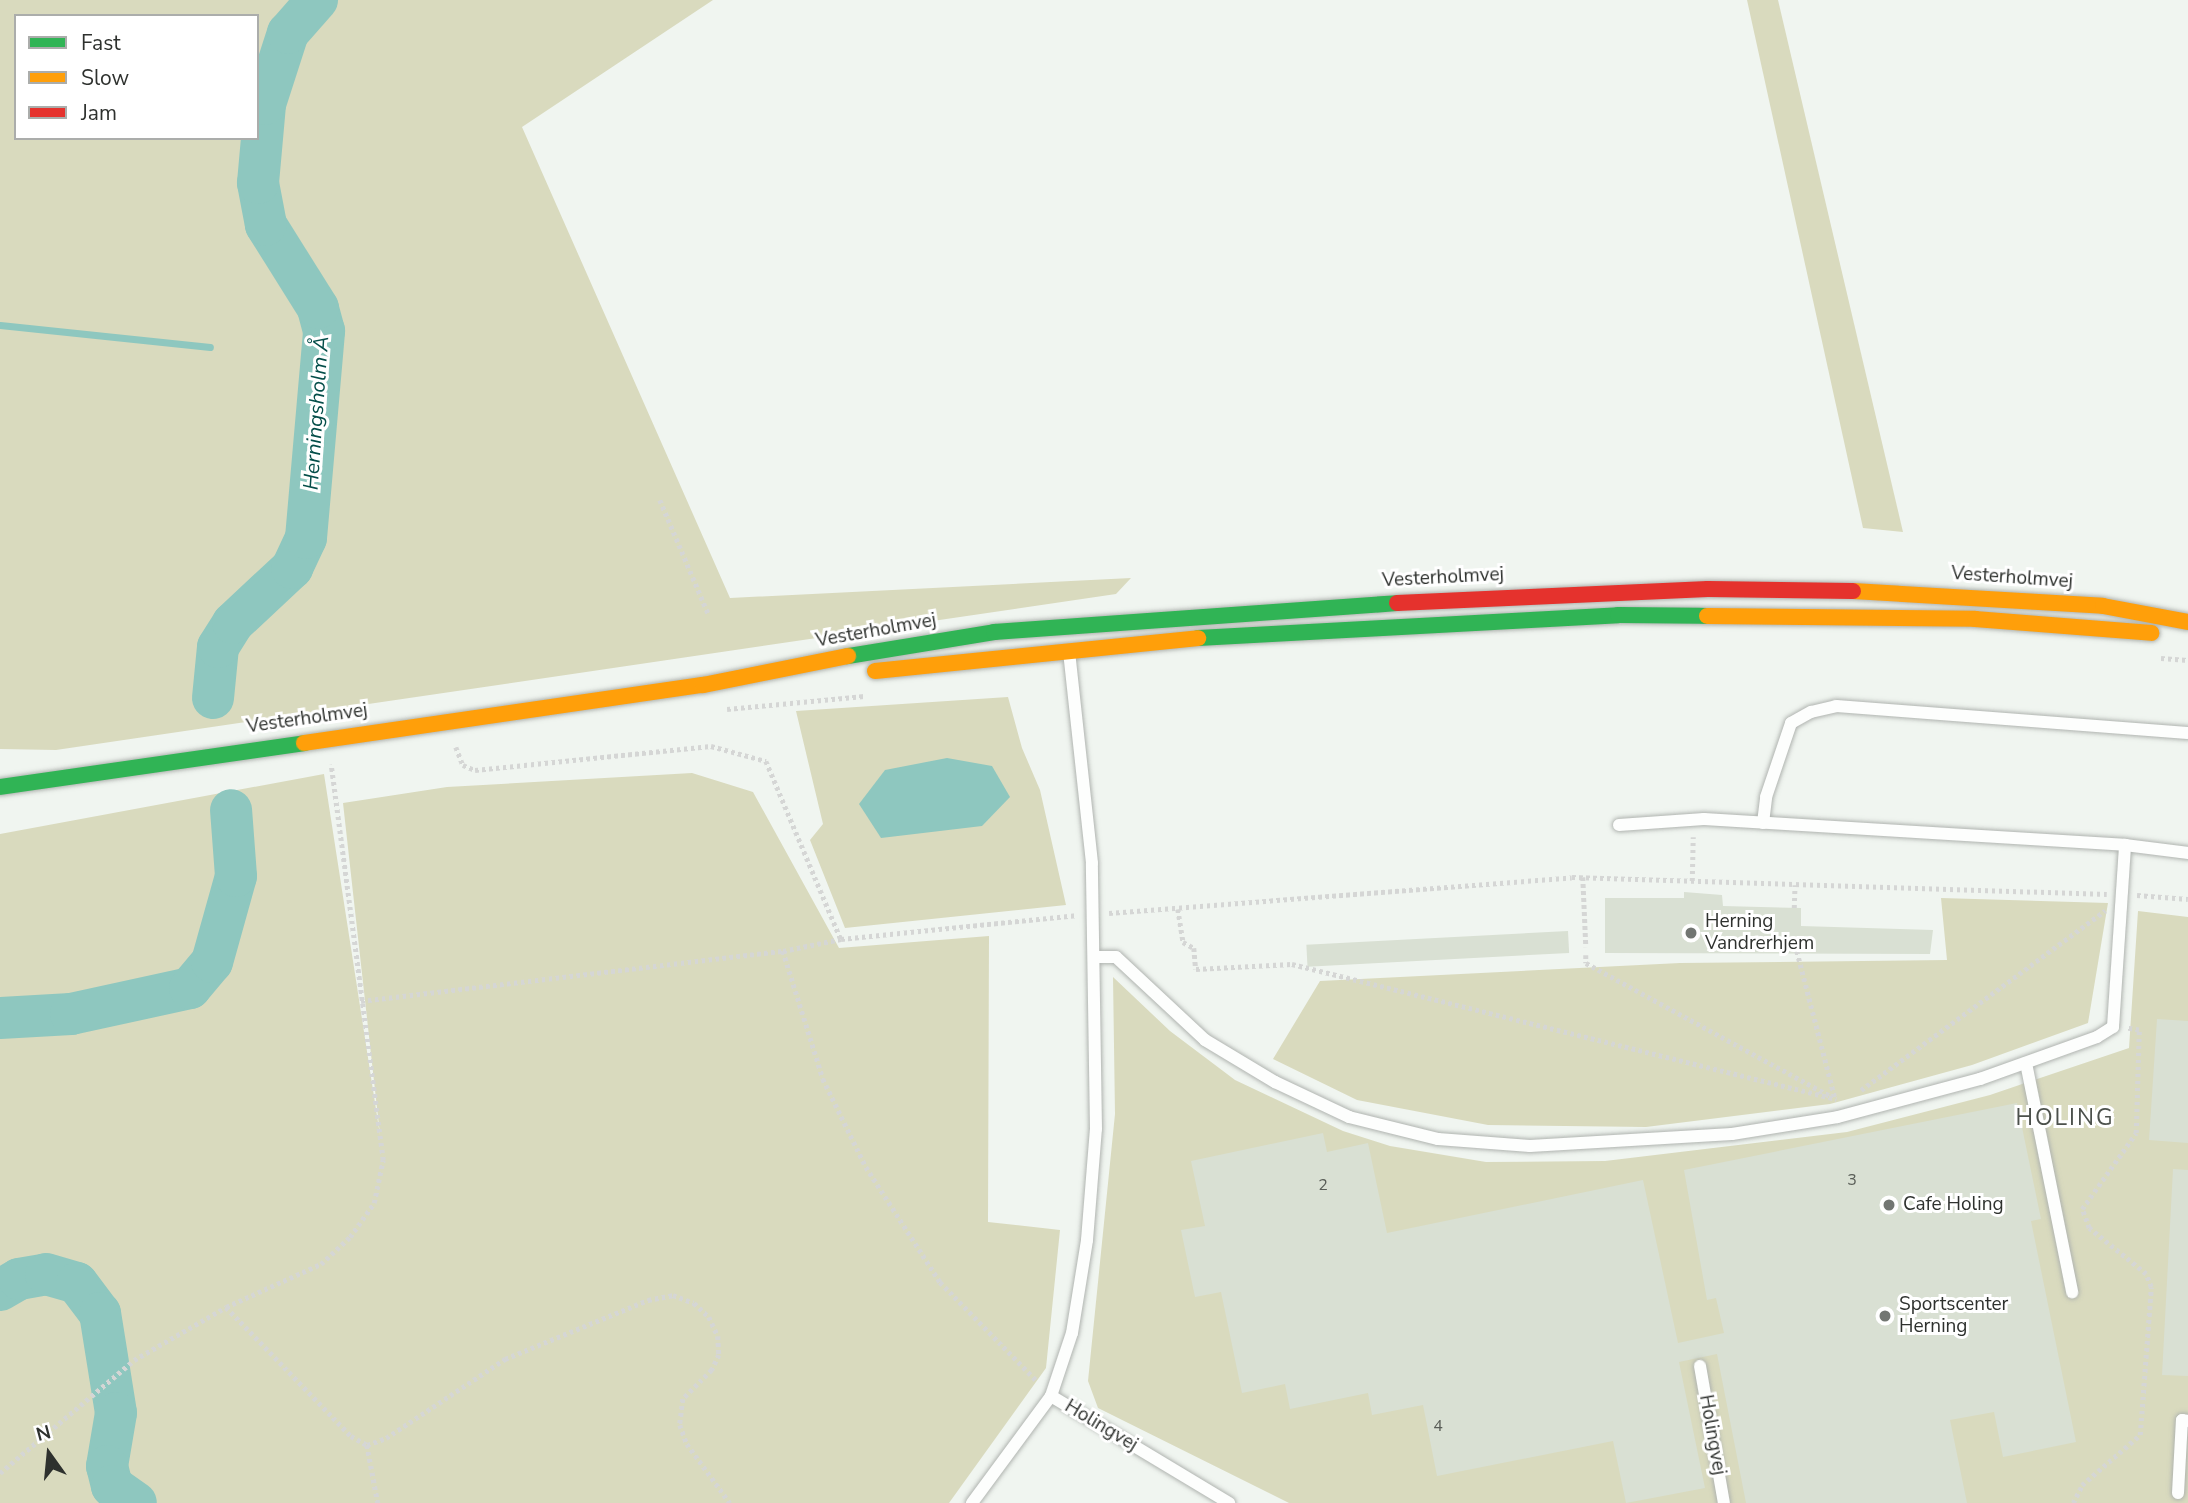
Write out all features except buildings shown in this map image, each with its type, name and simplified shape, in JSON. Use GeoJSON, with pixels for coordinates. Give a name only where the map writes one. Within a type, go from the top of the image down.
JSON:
{"type":"FeatureCollection","features":[{"type":"Feature","properties":{"kind":"street","name":"Vesterholmvej"},"geometry":{"type":"LineString","coordinates":[[0,787],[703,685],[922,643],[1067,626],[1303,607],[1708,589],[1996,597],[2103,606],[2188,622]]}},
{"type":"Feature","properties":{"kind":"street","name":"Vesterholmvej"},"geometry":{"type":"LineString","coordinates":[[703,685],[757,685],[1069,650],[1424,623],[1618,615],[1975,619],[2188,636]]}},
{"type":"Feature","properties":{"kind":"lane"},"geometry":{"type":"LineString","coordinates":[[1051,1395],[1072,1333],[1087,1240],[1096,1129],[1097,957],[1067,626]]}},
{"type":"Feature","properties":{"kind":"lane"},"geometry":{"type":"LineString","coordinates":[[1763,823],[1766,797],[1791,723],[1811,712],[1836,706],[2188,733]]}},
{"type":"Feature","properties":{"kind":"lane"},"geometry":{"type":"LineString","coordinates":[[1619,825],[1693,819],[2125,845],[2188,853]]}},
{"type":"Feature","properties":{"kind":"lane"},"geometry":{"type":"LineString","coordinates":[[1097,957],[1116,957],[1205,1040],[1275,1082],[1349,1117],[1438,1139],[1530,1146],[1654,1141],[1838,1117],[2026,1063],[2113,1027],[2119,895],[2125,845]]}},
{"type":"Feature","properties":{"kind":"lane"},"geometry":{"type":"LineString","coordinates":[[2026,1063],[2072,1292]]}},
{"type":"Feature","properties":{"kind":"lane","name":"Holingvej"},"geometry":{"type":"LineString","coordinates":[[1700,1367],[1724,1503]]}},
{"type":"Feature","properties":{"kind":"lane","name":"Holingvej"},"geometry":{"type":"LineString","coordinates":[[972,1503],[1051,1395],[1230,1503]]}},
{"type":"Feature","properties":{"kind":"lane"},"geometry":{"type":"LineString","coordinates":[[2178,1493],[2182,1420],[2188,1421]]}},
{"type":"Feature","properties":{"kind":"path"},"geometry":{"type":"LineString","coordinates":[[660,500],[708,613]]}},
{"type":"Feature","properties":{"kind":"path"},"geometry":{"type":"LineString","coordinates":[[456,746],[463,765],[475,770],[711,746],[766,761],[841,939]]}},
{"type":"Feature","properties":{"kind":"path"},"geometry":{"type":"LineString","coordinates":[[0,1473],[134,1360],[226,1307],[321,1264],[351,1237],[374,1203],[383,1160],[331,763]]}},
{"type":"Feature","properties":{"kind":"path"},"geometry":{"type":"LineString","coordinates":[[1692,881],[1693,819]]}},
{"type":"Feature","properties":{"kind":"path"},"geometry":{"type":"LineString","coordinates":[[361,1002],[783,951],[841,939],[1094,914],[1583,877],[2188,899]]}},
{"type":"Feature","properties":{"kind":"path"},"geometry":{"type":"LineString","coordinates":[[1583,877],[1586,947]]}},
{"type":"Feature","properties":{"kind":"path"},"geometry":{"type":"LineString","coordinates":[[1794,908],[1795,884]]}},
{"type":"Feature","properties":{"kind":"path"},"geometry":{"type":"LineString","coordinates":[[1855,1092],[2109,908],[2119,895]]}},
{"type":"Feature","properties":{"kind":"path"},"geometry":{"type":"LineString","coordinates":[[1178,909],[1183,942],[1194,948],[1196,969],[1292,964],[1836,1099],[1845,1096]]}},
{"type":"Feature","properties":{"kind":"path"},"geometry":{"type":"LineString","coordinates":[[783,951],[823,1079],[866,1167],[940,1282],[1051,1395]]}},
{"type":"Feature","properties":{"kind":"path"},"geometry":{"type":"LineString","coordinates":[[1797,951],[1836,1099],[1838,1117]]}},
{"type":"Feature","properties":{"kind":"path"},"geometry":{"type":"LineString","coordinates":[[1586,955],[1586,964],[1836,1099]]}},
{"type":"Feature","properties":{"kind":"path"},"geometry":{"type":"LineString","coordinates":[[2073,1503],[2082,1485],[2140,1435],[2151,1287],[2146,1274],[2089,1228],[2082,1209],[2136,1133],[2139,1030],[2113,1027]]}},
{"type":"Feature","properties":{"kind":"path"},"geometry":{"type":"LineString","coordinates":[[367,1445],[386,1438],[505,1359],[648,1300],[673,1295],[694,1303],[709,1317],[718,1336],[719,1355],[712,1370],[683,1399],[680,1425],[687,1444],[730,1503]]}},
{"type":"Feature","properties":{"kind":"path"},"geometry":{"type":"LineString","coordinates":[[226,1307],[342,1427],[367,1445],[378,1503]]}},
{"type":"Feature","properties":{"kind":"green space"},"geometry":{"type":"Polygon","coordinates":[[[0,0],[713,0],[522,127],[730,598],[1131,578],[1116,594],[56,750],[0,749],[0,0]]]}},
{"type":"Feature","properties":{"kind":"green space"},"geometry":{"type":"Polygon","coordinates":[[[1747,0],[1778,0],[1903,532],[1863,528],[1747,0]]]}},
{"type":"Feature","properties":{"kind":"green space"},"geometry":{"type":"Polygon","coordinates":[[[1008,697],[1022,748],[1040,790],[1066,905],[845,928],[810,840],[823,824],[796,711],[1008,697]]]}},
{"type":"Feature","properties":{"kind":"green space"},"geometry":{"type":"Polygon","coordinates":[[[692,773],[753,792],[839,948],[989,936],[988,1222],[1060,1230],[1046,1368],[949,1503],[0,1503],[0,834],[324,774],[380,1135],[343,803],[447,787],[692,773]]]}},
{"type":"Feature","properties":{"kind":"green space"},"geometry":{"type":"Polygon","coordinates":[[[1941,898],[2108,903],[2088,1023],[1972,1065],[1830,1104],[1646,1127],[1488,1125],[1357,1100],[1273,1059],[1320,981],[1680,963],[1947,960],[1941,898]]]}},
{"type":"Feature","properties":{"kind":"green space"},"geometry":{"type":"Polygon","coordinates":[[[2138,911],[2188,917],[2188,1503],[1289,1503],[1098,1408],[1088,1381],[1115,1114],[1113,977],[1170,1031],[1235,1080],[1343,1131],[1390,1146],[1486,1162],[1605,1161],[1847,1132],[1990,1095],[2129,1048],[2138,911]]]}},
{"type":"Feature","properties":{"kind":"water"},"geometry":{"type":"Polygon","coordinates":[[[947,758],[992,766],[1010,797],[982,826],[881,838],[859,804],[885,770],[947,758]]]}},
{"type":"Feature","properties":{"kind":"waterway","name":"Herningsholm Å"},"geometry":{"type":"LineString","coordinates":[[213,698],[218,647],[233,623],[292,568],[306,538],[324,331],[318,308],[266,225],[258,183],[265,104],[288,33],[317,0]]}},
{"type":"Feature","properties":{"kind":"waterway"},"geometry":{"type":"LineString","coordinates":[[0,325],[210,347]]}},
{"type":"Feature","properties":{"kind":"waterway","name":"Herningsholm Å"},"geometry":{"type":"LineString","coordinates":[[0,1018],[71,1014],[190,988],[212,962],[236,876],[231,810]]}},
{"type":"Feature","properties":{"kind":"waterway","name":"Herningsholm Å"},"geometry":{"type":"LineString","coordinates":[[0,1290],[19,1279],[46,1274],[77,1283],[100,1313],[116,1413],[107,1466],[112,1486],[136,1503]]}},
{"type":"Feature","properties":{"kind":"traffic: fast"},"geometry":{"type":"LineString","coordinates":[[848,656],[994,632],[1397,603]]}},
{"type":"Feature","properties":{"kind":"traffic: fast"},"geometry":{"type":"LineString","coordinates":[[1198,638],[1618,615],[1707,616]]}},
{"type":"Feature","properties":{"kind":"traffic: fast"},"geometry":{"type":"LineString","coordinates":[[0,787],[304,743]]}},
{"type":"Feature","properties":{"kind":"traffic: slow"},"geometry":{"type":"LineString","coordinates":[[1853,591],[2103,606],[2188,622]]}},
{"type":"Feature","properties":{"kind":"traffic: slow"},"geometry":{"type":"LineString","coordinates":[[1707,616],[1975,619],[2151,633]]}},
{"type":"Feature","properties":{"kind":"traffic: slow"},"geometry":{"type":"LineString","coordinates":[[875,671],[1198,638]]}},
{"type":"Feature","properties":{"kind":"traffic: slow"},"geometry":{"type":"LineString","coordinates":[[304,743],[703,685],[848,656]]}},
{"type":"Feature","properties":{"kind":"traffic: jam"},"geometry":{"type":"LineString","coordinates":[[1397,603],[1708,589],[1853,591]]}},
{"type":"Feature","properties":{"kind":"place","name":"Herning Vandrerhjem"},"geometry":{"type":"Point","coordinates":[1691,933]}},
{"type":"Feature","properties":{"kind":"place","name":"Cafe Holing"},"geometry":{"type":"Point","coordinates":[1889,1205]}},
{"type":"Feature","properties":{"kind":"place","name":"Sportscenter Herning"},"geometry":{"type":"Point","coordinates":[1885,1316]}},
{"type":"Feature","properties":{"kind":"district","name":"HOLING"},"geometry":{"type":"Point","coordinates":[2065,1118]}}]}
